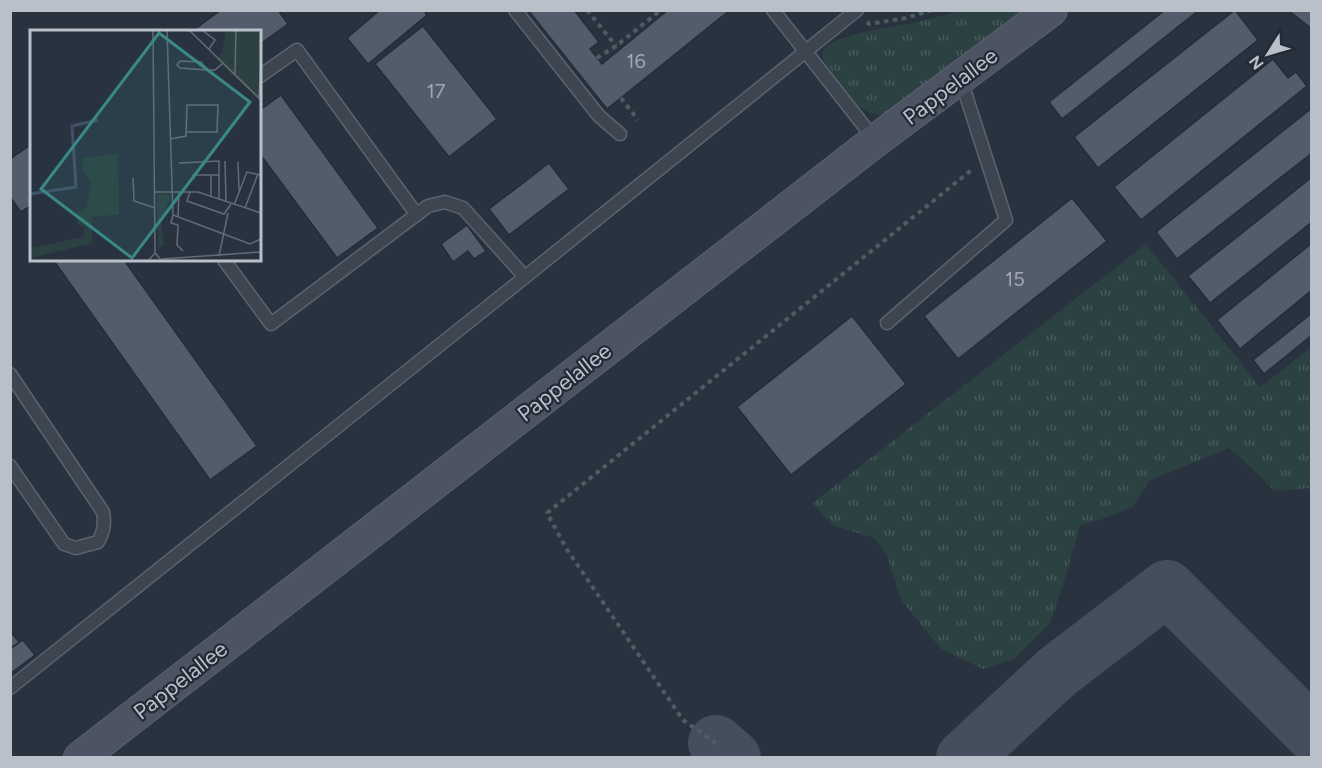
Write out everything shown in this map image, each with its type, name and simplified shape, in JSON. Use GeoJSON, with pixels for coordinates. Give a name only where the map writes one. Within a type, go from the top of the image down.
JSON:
{"type":"FeatureCollection","features":[{"type":"Feature","properties":{"kind":"main road","name":"Pappelallee"},"geometry":{"type":"LineString","coordinates":[[80,758],[875,141],[1051,10]]}},
{"type":"Feature","properties":{"kind":"lane"},"geometry":{"type":"LineString","coordinates":[[515,10],[599,116],[620,134]]}},
{"type":"Feature","properties":{"kind":"lane"},"geometry":{"type":"LineString","coordinates":[[774,11],[875,141]]}},
{"type":"Feature","properties":{"kind":"lane"},"geometry":{"type":"LineString","coordinates":[[10,688],[856,11]]}},
{"type":"Feature","properties":{"kind":"lane"},"geometry":{"type":"LineString","coordinates":[[261,75],[297,50],[417,214]]}},
{"type":"Feature","properties":{"kind":"lane"},"geometry":{"type":"LineString","coordinates":[[887,323],[1006,220],[961,78]]}},
{"type":"Feature","properties":{"kind":"lane"},"geometry":{"type":"LineString","coordinates":[[225,261],[271,324],[428,206],[446,202],[463,208],[525,277]]}},
{"type":"Feature","properties":{"kind":"lane"},"geometry":{"type":"LineString","coordinates":[[10,374],[103,512],[105,523],[98,542],[76,548],[64,544],[10,466]]}},
{"type":"Feature","properties":{"kind":"path"},"geometry":{"type":"LineString","coordinates":[[587,10],[615,46]]}},
{"type":"Feature","properties":{"kind":"path"},"geometry":{"type":"LineString","coordinates":[[597,58],[661,10]]}},
{"type":"Feature","properties":{"kind":"path"},"geometry":{"type":"LineString","coordinates":[[856,11],[869,24],[906,18],[932,10]]}},
{"type":"Feature","properties":{"kind":"path"},"geometry":{"type":"LineString","coordinates":[[621,98],[638,120]]}},
{"type":"Feature","properties":{"kind":"path"},"geometry":{"type":"LineString","coordinates":[[716,743],[683,720],[566,548],[548,513],[986,158]]}},
{"type":"Feature","properties":{"kind":"green space"},"geometry":{"type":"Polygon","coordinates":[[[962,11],[1025,11],[890,115],[875,114],[859,106],[834,78],[823,61],[823,52],[838,40],[962,11]]]}},
{"type":"Feature","properties":{"kind":"green space"},"geometry":{"type":"Polygon","coordinates":[[[1146,244],[1260,387],[1311,348],[1311,488],[1275,491],[1228,448],[1149,481],[1133,507],[1080,525],[1050,623],[1014,659],[983,669],[941,649],[901,600],[887,555],[874,538],[832,525],[813,503],[1146,244]]]}},
{"type":"Feature","properties":{"kind":"building"},"geometry":{"type":"Polygon","coordinates":[[[221,10],[278,10],[288,24],[261,43],[261,30],[194,30],[221,10]]]}},
{"type":"Feature","properties":{"kind":"building"},"geometry":{"type":"Polygon","coordinates":[[[380,10],[424,10],[427,15],[368,64],[347,38],[380,10]]]}},
{"type":"Feature","properties":{"kind":"building"},"geometry":{"type":"Polygon","coordinates":[[[528,10],[574,10],[599,42],[590,49],[602,64],[668,10],[730,10],[607,109],[528,10]]]}},
{"type":"Feature","properties":{"kind":"building"},"geometry":{"type":"Polygon","coordinates":[[[1165,10],[1199,10],[1062,119],[1049,102],[1165,10]]]}},
{"type":"Feature","properties":{"kind":"building"},"geometry":{"type":"Polygon","coordinates":[[[1235,10],[1258,40],[1098,168],[1074,137],[1235,10]]]}},
{"type":"Feature","properties":{"kind":"building"},"geometry":{"type":"Polygon","coordinates":[[[1288,10],[1312,10],[1312,29],[1288,10]]]}},
{"type":"Feature","properties":{"kind":"building"},"geometry":{"type":"Polygon","coordinates":[[[423,26],[497,119],[449,157],[375,64],[423,26]]]}},
{"type":"Feature","properties":{"kind":"building"},"geometry":{"type":"Polygon","coordinates":[[[1273,59],[1288,78],[1296,72],[1307,86],[1141,220],[1114,187],[1273,59]]]}},
{"type":"Feature","properties":{"kind":"building"},"geometry":{"type":"Polygon","coordinates":[[[281,95],[378,228],[337,258],[261,155],[261,109],[281,95]]]}},
{"type":"Feature","properties":{"kind":"building"},"geometry":{"type":"Polygon","coordinates":[[[1312,108],[1312,153],[1177,259],[1156,232],[1312,108]]]}},
{"type":"Feature","properties":{"kind":"building"},"geometry":{"type":"Polygon","coordinates":[[[30,145],[30,206],[21,212],[10,197],[10,159],[30,145]]]}},
{"type":"Feature","properties":{"kind":"building"},"geometry":{"type":"Polygon","coordinates":[[[549,163],[569,189],[509,235],[489,209],[549,163]]]}},
{"type":"Feature","properties":{"kind":"building"},"geometry":{"type":"Polygon","coordinates":[[[1312,177],[1312,222],[1210,303],[1188,276],[1312,177]]]}},
{"type":"Feature","properties":{"kind":"building"},"geometry":{"type":"Polygon","coordinates":[[[1072,198],[1107,241],[958,359],[924,316],[1072,198]]]}},
{"type":"Feature","properties":{"kind":"building"},"geometry":{"type":"Polygon","coordinates":[[[467,225],[486,251],[474,259],[468,251],[453,262],[441,244],[467,225]]]}},
{"type":"Feature","properties":{"kind":"building"},"geometry":{"type":"Polygon","coordinates":[[[1312,243],[1312,290],[1240,349],[1217,320],[1312,243]]]}},
{"type":"Feature","properties":{"kind":"building"},"geometry":{"type":"Polygon","coordinates":[[[54,261],[125,261],[257,446],[210,480],[54,261]]]}},
{"type":"Feature","properties":{"kind":"building"},"geometry":{"type":"Polygon","coordinates":[[[1312,313],[1312,335],[1264,374],[1253,360],[1312,313]]]}},
{"type":"Feature","properties":{"kind":"building"},"geometry":{"type":"Polygon","coordinates":[[[852,316],[906,384],[791,475],[737,407],[852,316]]]}},
{"type":"Feature","properties":{"kind":"building"},"geometry":{"type":"Polygon","coordinates":[[[10,631],[19,642],[10,649],[10,631]]]}},
{"type":"Feature","properties":{"kind":"building"},"geometry":{"type":"Polygon","coordinates":[[[23,640],[35,655],[10,674],[10,649],[23,640]]]}},
{"type":"Feature","properties":{"kind":"taxiway"},"geometry":{"type":"LineString","coordinates":[[964,758],[1057,672],[1167,588],[1312,733]]}},
{"type":"Feature","properties":{"kind":"taxiway"},"geometry":{"type":"LineString","coordinates":[[716,743],[733,758]]}}]}
